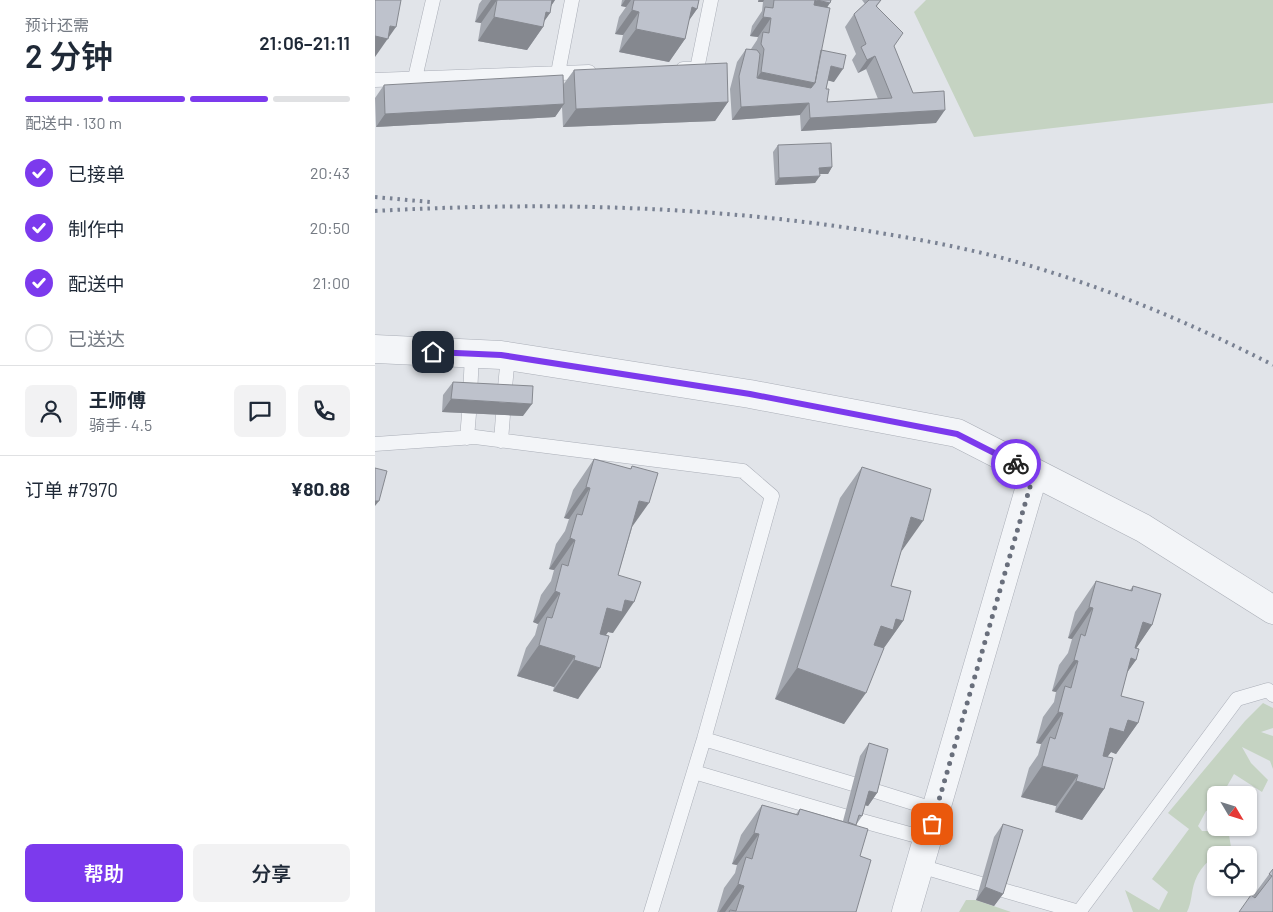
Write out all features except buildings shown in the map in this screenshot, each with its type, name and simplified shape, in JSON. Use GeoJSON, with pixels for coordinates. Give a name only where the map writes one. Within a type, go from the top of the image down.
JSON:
{"type":"FeatureCollection","features":[{"type":"Feature","properties":{"kind":"street"},"geometry":{"type":"LineString","coordinates":[[375,349],[508,356],[750,394],[957,434],[1143,528],[1273,610]]}},
{"type":"Feature","properties":{"kind":"street"},"geometry":{"type":"LineString","coordinates":[[907,912],[1034,473]]}},
{"type":"Feature","properties":{"kind":"lane"},"geometry":{"type":"LineString","coordinates":[[415,78],[433,0]]}},
{"type":"Feature","properties":{"kind":"lane"},"geometry":{"type":"LineString","coordinates":[[558,73],[573,0]]}},
{"type":"Feature","properties":{"kind":"lane"},"geometry":{"type":"LineString","coordinates":[[667,70],[697,69],[711,0]]}},
{"type":"Feature","properties":{"kind":"lane"},"geometry":{"type":"LineString","coordinates":[[375,80],[608,72]]}},
{"type":"Feature","properties":{"kind":"lane"},"geometry":{"type":"LineString","coordinates":[[470,396],[472,354]]}},
{"type":"Feature","properties":{"kind":"lane"},"geometry":{"type":"LineString","coordinates":[[505,398],[508,356]]}},
{"type":"Feature","properties":{"kind":"lane"},"geometry":{"type":"LineString","coordinates":[[467,438],[469,414]]}},
{"type":"Feature","properties":{"kind":"lane"},"geometry":{"type":"LineString","coordinates":[[501,441],[503,415]]}},
{"type":"Feature","properties":{"kind":"lane"},"geometry":{"type":"LineString","coordinates":[[375,444],[467,438],[743,471],[772,496],[704,739],[651,912]]}},
{"type":"Feature","properties":{"kind":"lane"},"geometry":{"type":"LineString","coordinates":[[999,889],[1079,912],[1237,699],[1268,690],[1273,695]]}},
{"type":"Feature","properties":{"kind":"lane"},"geometry":{"type":"LineString","coordinates":[[704,739],[853,784]]}},
{"type":"Feature","properties":{"kind":"lane"},"geometry":{"type":"LineString","coordinates":[[693,772],[928,839]]}},
{"type":"Feature","properties":{"kind":"lane"},"geometry":{"type":"LineString","coordinates":[[872,790],[936,810]]}},
{"type":"Feature","properties":{"kind":"lane"},"geometry":{"type":"LineString","coordinates":[[920,866],[981,884]]}},
{"type":"Feature","properties":{"kind":"green space"},"geometry":{"type":"Polygon","coordinates":[[[926,0],[1273,0],[1273,103],[974,137],[914,12],[926,0]]]}},
{"type":"Feature","properties":{"kind":"green space"},"geometry":{"type":"Polygon","coordinates":[[[1263,703],[1273,708],[1273,728],[1261,732],[1273,736],[1273,769],[1270,761],[1242,747],[1251,763],[1268,780],[1262,792],[1257,789],[1257,786],[1253,786],[1234,774],[1227,786],[1207,786],[1207,811],[1198,826],[1202,831],[1207,831],[1207,836],[1229,836],[1231,846],[1207,846],[1207,863],[1195,881],[1187,912],[1133,912],[1125,890],[1159,910],[1168,892],[1152,879],[1189,829],[1168,813],[1245,721],[1263,703]]]}},
{"type":"Feature","properties":{"kind":"green space"},"geometry":{"type":"Polygon","coordinates":[[[966,900],[976,900],[1011,912],[959,912],[966,900]]]}},
{"type":"Feature","properties":{"kind":"railway"},"geometry":{"type":"LineString","coordinates":[[375,197],[430,202]]}},
{"type":"Feature","properties":{"kind":"railway"},"geometry":{"type":"LineString","coordinates":[[375,211],[556,206],[676,210],[796,221],[898,236],[1003,258],[1088,285],[1151,308],[1273,365]]}},
{"type":"Feature","properties":{"kind":"way so far"},"geometry":{"type":"LineString","coordinates":[[932,824],[1034,473],[1016,464]]}},
{"type":"Feature","properties":{"kind":"route"},"geometry":{"type":"LineString","coordinates":[[433,352],[501,355],[750,394],[957,434],[1016,464]]}}]}
